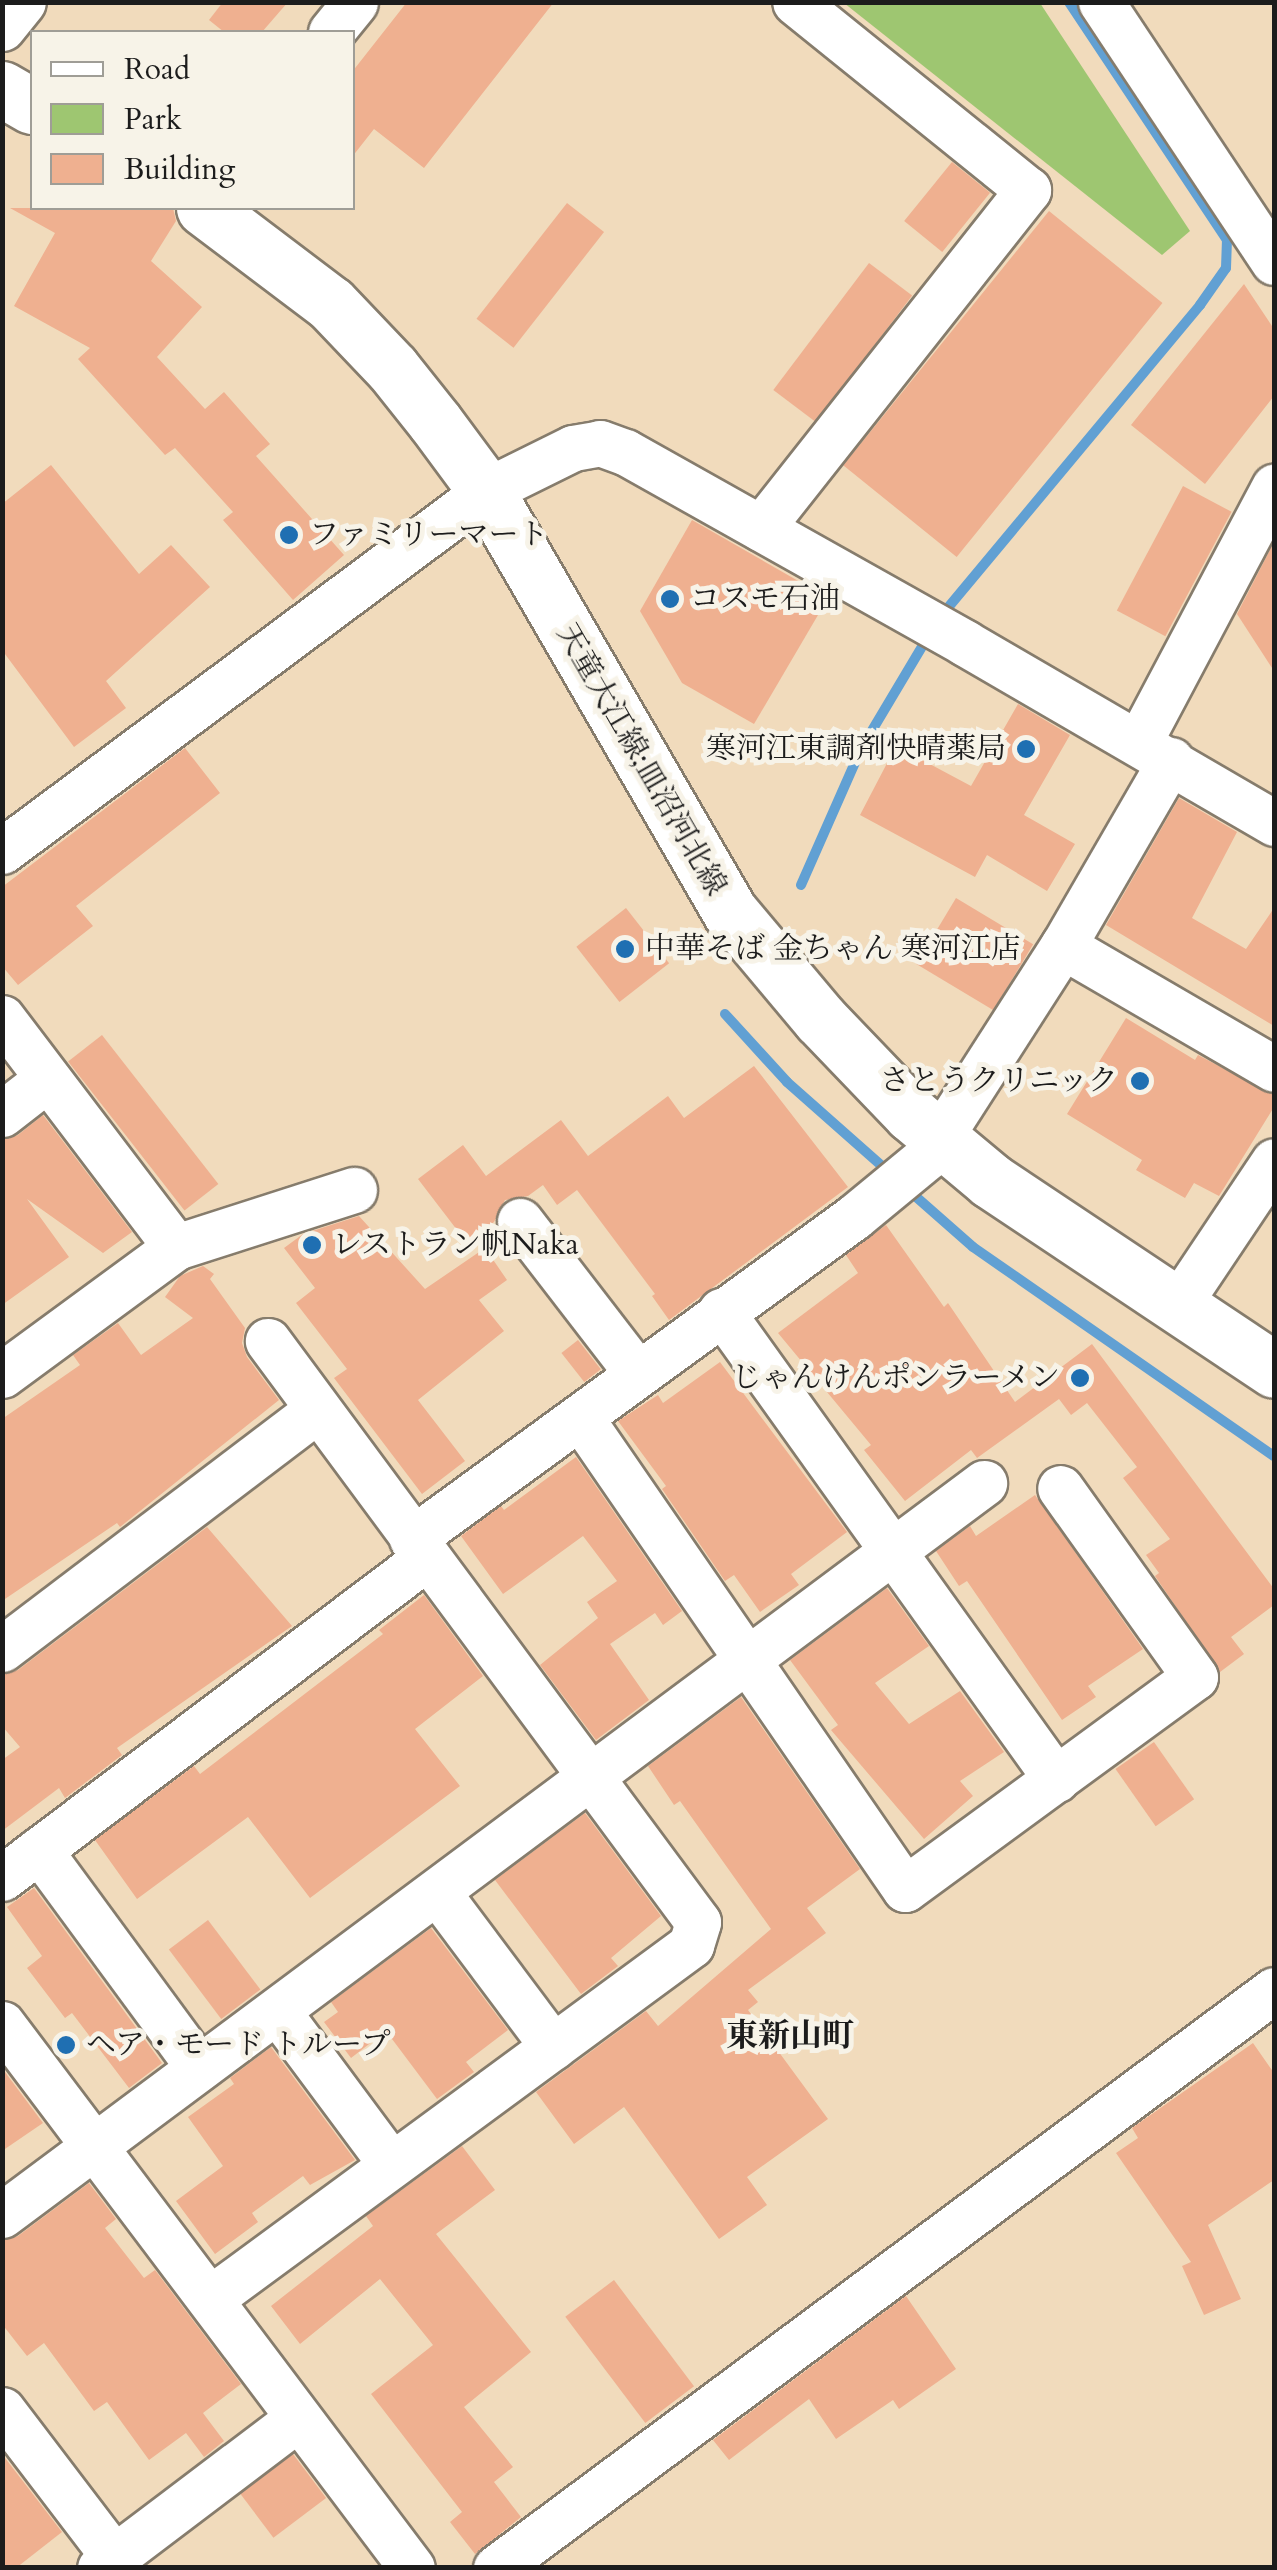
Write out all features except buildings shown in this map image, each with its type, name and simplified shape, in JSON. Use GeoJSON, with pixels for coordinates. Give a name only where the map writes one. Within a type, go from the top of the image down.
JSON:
{"type":"FeatureCollection","features":[{"type":"Feature","properties":{"kind":"main road"},"geometry":{"type":"LineString","coordinates":[[2,89],[30,105]]}},
{"type":"Feature","properties":{"kind":"main road","name":"天童大江線;皿沼河北線"},"geometry":{"type":"LineString","coordinates":[[207,210],[330,304],[392,368],[486,492],[731,913],[935,1149],[1274,1370]]}},
{"type":"Feature","properties":{"kind":"street"},"geometry":{"type":"LineString","coordinates":[[2,28],[23,2]]}},
{"type":"Feature","properties":{"kind":"street"},"geometry":{"type":"LineString","coordinates":[[334,30],[355,2]]}},
{"type":"Feature","properties":{"kind":"street"},"geometry":{"type":"LineString","coordinates":[[761,528],[1028,190],[794,2]]}},
{"type":"Feature","properties":{"kind":"street"},"geometry":{"type":"LineString","coordinates":[[1102,2],[1274,262]]}},
{"type":"Feature","properties":{"kind":"street"},"geometry":{"type":"LineString","coordinates":[[2,851],[486,492],[573,448],[600,443],[624,452],[965,643],[1274,823]]}},
{"type":"Feature","properties":{"kind":"street"},"geometry":{"type":"LineString","coordinates":[[2,1878],[580,1418],[720,1311],[854,1217],[935,1149],[1064,946],[1274,487]]}},
{"type":"Feature","properties":{"kind":"street"},"geometry":{"type":"LineString","coordinates":[[1064,946],[1274,1069]]}},
{"type":"Feature","properties":{"kind":"street"},"geometry":{"type":"LineString","coordinates":[[2,1018],[176,1247]]}},
{"type":"Feature","properties":{"kind":"street"},"geometry":{"type":"LineString","coordinates":[[2,1114],[47,1079]]}},
{"type":"Feature","properties":{"kind":"street"},"geometry":{"type":"LineString","coordinates":[[1176,1306],[1274,1160]]}},
{"type":"Feature","properties":{"kind":"street"},"geometry":{"type":"LineString","coordinates":[[2,1376],[176,1247],[354,1190]]}},
{"type":"Feature","properties":{"kind":"street"},"geometry":{"type":"LineString","coordinates":[[520,1220],[638,1374]]}},
{"type":"Feature","properties":{"kind":"street"},"geometry":{"type":"LineString","coordinates":[[720,1311],[1056,1779]]}},
{"type":"Feature","properties":{"kind":"street"},"geometry":{"type":"LineString","coordinates":[[211,2298],[691,1945],[698,1922],[268,1341]]}},
{"type":"Feature","properties":{"kind":"street"},"geometry":{"type":"LineString","coordinates":[[2,1650],[317,1410]]}},
{"type":"Feature","properties":{"kind":"street"},"geometry":{"type":"LineString","coordinates":[[580,1418],[904,1890],[1196,1677],[1060,1488]]}},
{"type":"Feature","properties":{"kind":"street"},"geometry":{"type":"LineString","coordinates":[[2,2216],[984,1483]]}},
{"type":"Feature","properties":{"kind":"street"},"geometry":{"type":"LineString","coordinates":[[39,1850],[199,2068]]}},
{"type":"Feature","properties":{"kind":"street"},"geometry":{"type":"LineString","coordinates":[[438,1892],[552,2047]]}},
{"type":"Feature","properties":{"kind":"street"},"geometry":{"type":"LineString","coordinates":[[1238,2017],[1274,1975]]}},
{"type":"Feature","properties":{"kind":"street"},"geometry":{"type":"LineString","coordinates":[[496,2568],[1274,1990]]}},
{"type":"Feature","properties":{"kind":"street"},"geometry":{"type":"LineString","coordinates":[[278,2012],[390,2163]]}},
{"type":"Feature","properties":{"kind":"street"},"geometry":{"type":"LineString","coordinates":[[2,2024],[412,2568]]}},
{"type":"Feature","properties":{"kind":"street"},"geometry":{"type":"LineString","coordinates":[[2,2410],[107,2562],[298,2418]]}},
{"type":"Feature","properties":{"kind":"green space"},"geometry":{"type":"Polygon","coordinates":[[[844,3],[1040,3],[1190,231],[1162,255],[844,3]]]}},
{"type":"Feature","properties":{"kind":"waterway"},"geometry":{"type":"LineString","coordinates":[[941,616],[1200,305],[1226,268],[1227,240],[1069,2]]}},
{"type":"Feature","properties":{"kind":"waterway"},"geometry":{"type":"LineString","coordinates":[[801,885],[861,749],[929,635]]}},
{"type":"Feature","properties":{"kind":"waterway"},"geometry":{"type":"LineString","coordinates":[[725,1014],[787,1082],[890,1173]]}},
{"type":"Feature","properties":{"kind":"waterway"},"geometry":{"type":"LineString","coordinates":[[906,1188],[973,1247],[1274,1456]]}},
{"type":"Feature","properties":{"kind":"place","name":"ファミリーマート"},"geometry":{"type":"Point","coordinates":[289,535]}},
{"type":"Feature","properties":{"kind":"place","name":"コスモ石油"},"geometry":{"type":"Point","coordinates":[670,599]}},
{"type":"Feature","properties":{"kind":"place","name":"寒河江東調剤快晴薬局"},"geometry":{"type":"Point","coordinates":[1026,749]}},
{"type":"Feature","properties":{"kind":"place","name":"中華そば 金ちゃん 寒河江店"},"geometry":{"type":"Point","coordinates":[625,949]}},
{"type":"Feature","properties":{"kind":"place","name":"さとうクリニック"},"geometry":{"type":"Point","coordinates":[1140,1081]}},
{"type":"Feature","properties":{"kind":"place","name":"レストラン帆Naka"},"geometry":{"type":"Point","coordinates":[312,1245]}},
{"type":"Feature","properties":{"kind":"place","name":"じゃんけんポンラーメン"},"geometry":{"type":"Point","coordinates":[1080,1378]}},
{"type":"Feature","properties":{"kind":"place","name":"ヘア・モード トループ"},"geometry":{"type":"Point","coordinates":[66,2045]}},
{"type":"Feature","properties":{"kind":"district","name":"東新山町"},"geometry":{"type":"Point","coordinates":[790,2036]}}]}
